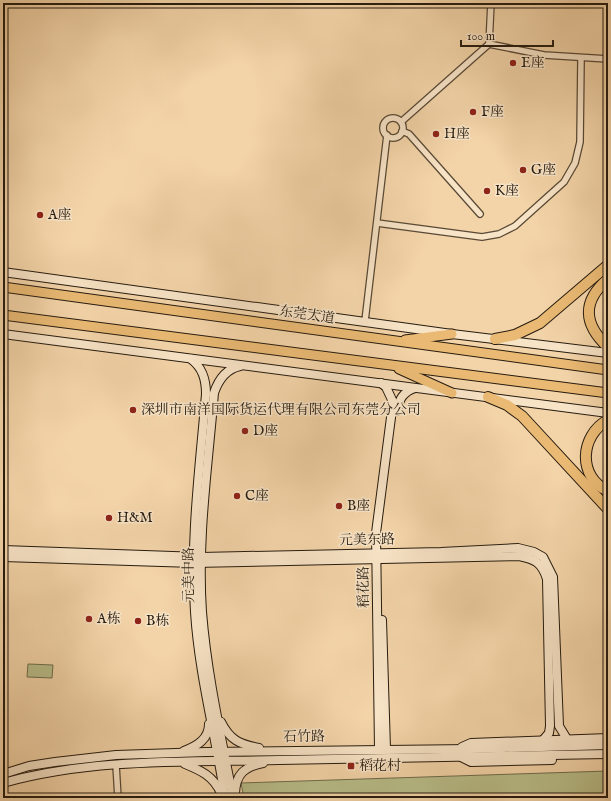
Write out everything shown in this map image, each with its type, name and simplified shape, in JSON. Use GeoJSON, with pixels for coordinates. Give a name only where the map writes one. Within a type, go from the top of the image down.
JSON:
{"type":"FeatureCollection","features":[{"type":"Feature","properties":{"kind":"highway"},"geometry":{"type":"LineString","coordinates":[[495,339],[515,335],[540,323],[608,265]]}},
{"type":"Feature","properties":{"kind":"highway"},"geometry":{"type":"LineString","coordinates":[[608,279],[594,294],[589,304],[588,318],[595,333],[608,346]]}},
{"type":"Feature","properties":{"kind":"highway"},"geometry":{"type":"LineString","coordinates":[[488,397],[507,405],[522,416],[608,509]]}},
{"type":"Feature","properties":{"kind":"highway"},"geometry":{"type":"LineString","coordinates":[[608,420],[592,433],[586,450],[586,462],[590,474],[597,483],[608,491]]}},
{"type":"Feature","properties":{"kind":"main road","name":"东莞大道"},"geometry":{"type":"LineString","coordinates":[[3,287],[608,370]]}},
{"type":"Feature","properties":{"kind":"main road"},"geometry":{"type":"LineString","coordinates":[[4,315],[608,394]]}},
{"type":"Feature","properties":{"kind":"main road"},"geometry":{"type":"LineString","coordinates":[[393,341],[452,334]]}},
{"type":"Feature","properties":{"kind":"main road"},"geometry":{"type":"LineString","coordinates":[[390,365],[452,393]]}},
{"type":"Feature","properties":{"kind":"street"},"geometry":{"type":"LineString","coordinates":[[401,122],[489,44],[491,3]]}},
{"type":"Feature","properties":{"kind":"street"},"geometry":{"type":"LineString","coordinates":[[489,44],[544,56],[581,59],[608,59]]}},
{"type":"Feature","properties":{"kind":"street"},"geometry":{"type":"LineString","coordinates":[[376,223],[482,237],[499,234],[515,226],[564,182],[575,163],[580,142],[581,59]]}},
{"type":"Feature","properties":{"kind":"street"},"geometry":{"type":"LineString","coordinates":[[364,321],[387,135],[384,127],[386,122],[394,118],[401,122]]}},
{"type":"Feature","properties":{"kind":"street"},"geometry":{"type":"LineString","coordinates":[[401,122],[402,131]]}},
{"type":"Feature","properties":{"kind":"street"},"geometry":{"type":"LineString","coordinates":[[387,135],[396,137],[402,131]]}},
{"type":"Feature","properties":{"kind":"street"},"geometry":{"type":"LineString","coordinates":[[402,131],[409,134],[480,214]]}},
{"type":"Feature","properties":{"kind":"street"},"geometry":{"type":"LineString","coordinates":[[3,272],[452,334],[608,353]]}},
{"type":"Feature","properties":{"kind":"street"},"geometry":{"type":"LineString","coordinates":[[3,334],[608,413]]}},
{"type":"Feature","properties":{"kind":"street","name":"元美中路"},"geometry":{"type":"LineString","coordinates":[[191,359],[200,368],[204,375],[206,394],[195,612],[198,648],[223,761],[233,798]]}},
{"type":"Feature","properties":{"kind":"street","name":"元美中路"},"geometry":{"type":"LineString","coordinates":[[198,560],[214,393],[217,384],[225,374],[237,367],[243,366]]}},
{"type":"Feature","properties":{"kind":"street","name":"稻花路"},"geometry":{"type":"LineString","coordinates":[[380,383],[390,392],[393,407],[376,532],[379,556],[383,749]]}},
{"type":"Feature","properties":{"kind":"street","name":"稻花路"},"geometry":{"type":"LineString","coordinates":[[379,556],[398,401],[403,394],[415,388]]}},
{"type":"Feature","properties":{"kind":"street","name":"元美东路"},"geometry":{"type":"LineString","coordinates":[[379,556],[518,548],[534,552],[543,557],[553,577],[559,726],[567,739]]}},
{"type":"Feature","properties":{"kind":"street","name":"元美东路"},"geometry":{"type":"LineString","coordinates":[[3,550],[198,560]]}},
{"type":"Feature","properties":{"kind":"street","name":"元美东路"},"geometry":{"type":"LineString","coordinates":[[3,557],[198,560],[379,556],[519,556],[532,559],[539,562],[544,568],[547,579],[550,726],[549,733],[543,740]]}},
{"type":"Feature","properties":{"kind":"street"},"geometry":{"type":"LineString","coordinates":[[213,712],[229,735],[239,744],[271,751]]}},
{"type":"Feature","properties":{"kind":"street"},"geometry":{"type":"LineString","coordinates":[[178,753],[191,748],[206,737],[209,732],[213,712]]}},
{"type":"Feature","properties":{"kind":"street"},"geometry":{"type":"LineString","coordinates":[[608,738],[471,743],[459,753],[471,762],[608,759]]}},
{"type":"Feature","properties":{"kind":"street","name":"石竹路"},"geometry":{"type":"LineString","coordinates":[[3,783],[56,771],[116,766],[223,761],[272,761],[608,745]]}},
{"type":"Feature","properties":{"kind":"street","name":"石竹路"},"geometry":{"type":"LineString","coordinates":[[3,774],[29,766],[85,758],[178,753],[383,749],[459,753],[608,754]]}},
{"type":"Feature","properties":{"kind":"street","name":"元美中路"},"geometry":{"type":"LineString","coordinates":[[223,761],[224,798]]}},
{"type":"Feature","properties":{"kind":"street"},"geometry":{"type":"LineString","coordinates":[[233,798],[235,782],[242,772],[257,764],[272,761]]}},
{"type":"Feature","properties":{"kind":"street"},"geometry":{"type":"LineString","coordinates":[[180,763],[209,774],[216,782],[224,798]]}},
{"type":"Feature","properties":{"kind":"street"},"geometry":{"type":"LineString","coordinates":[[116,766],[118,798]]}},
{"type":"Feature","properties":{"kind":"green space"},"geometry":{"type":"Polygon","coordinates":[[[28,664],[53,665],[52,678],[27,677],[28,664]]]}},
{"type":"Feature","properties":{"kind":"green space"},"geometry":{"type":"Polygon","coordinates":[[[608,771],[608,798],[244,798],[241,783],[608,771]]]}},
{"type":"Feature","properties":{"kind":"place","name":"E座"},"geometry":{"type":"Point","coordinates":[513,63]}},
{"type":"Feature","properties":{"kind":"place","name":"F座"},"geometry":{"type":"Point","coordinates":[473,112]}},
{"type":"Feature","properties":{"kind":"place","name":"H座"},"geometry":{"type":"Point","coordinates":[436,134]}},
{"type":"Feature","properties":{"kind":"place","name":"G座"},"geometry":{"type":"Point","coordinates":[523,170]}},
{"type":"Feature","properties":{"kind":"place","name":"K座"},"geometry":{"type":"Point","coordinates":[487,191]}},
{"type":"Feature","properties":{"kind":"place","name":"A座"},"geometry":{"type":"Point","coordinates":[40,215]}},
{"type":"Feature","properties":{"kind":"place","name":"深圳市南洋国际货运代理有限公司东莞分公司"},"geometry":{"type":"Point","coordinates":[133,410]}},
{"type":"Feature","properties":{"kind":"place","name":"D座"},"geometry":{"type":"Point","coordinates":[245,431]}},
{"type":"Feature","properties":{"kind":"place","name":"C座"},"geometry":{"type":"Point","coordinates":[237,496]}},
{"type":"Feature","properties":{"kind":"place","name":"B座"},"geometry":{"type":"Point","coordinates":[339,506]}},
{"type":"Feature","properties":{"kind":"place","name":"H&M"},"geometry":{"type":"Point","coordinates":[109,518]}},
{"type":"Feature","properties":{"kind":"place","name":"A栋"},"geometry":{"type":"Point","coordinates":[89,619]}},
{"type":"Feature","properties":{"kind":"place","name":"B栋"},"geometry":{"type":"Point","coordinates":[138,621]}},
{"type":"Feature","properties":{"kind":"place","name":"稻花村"},"geometry":{"type":"Point","coordinates":[351,766]}}]}
